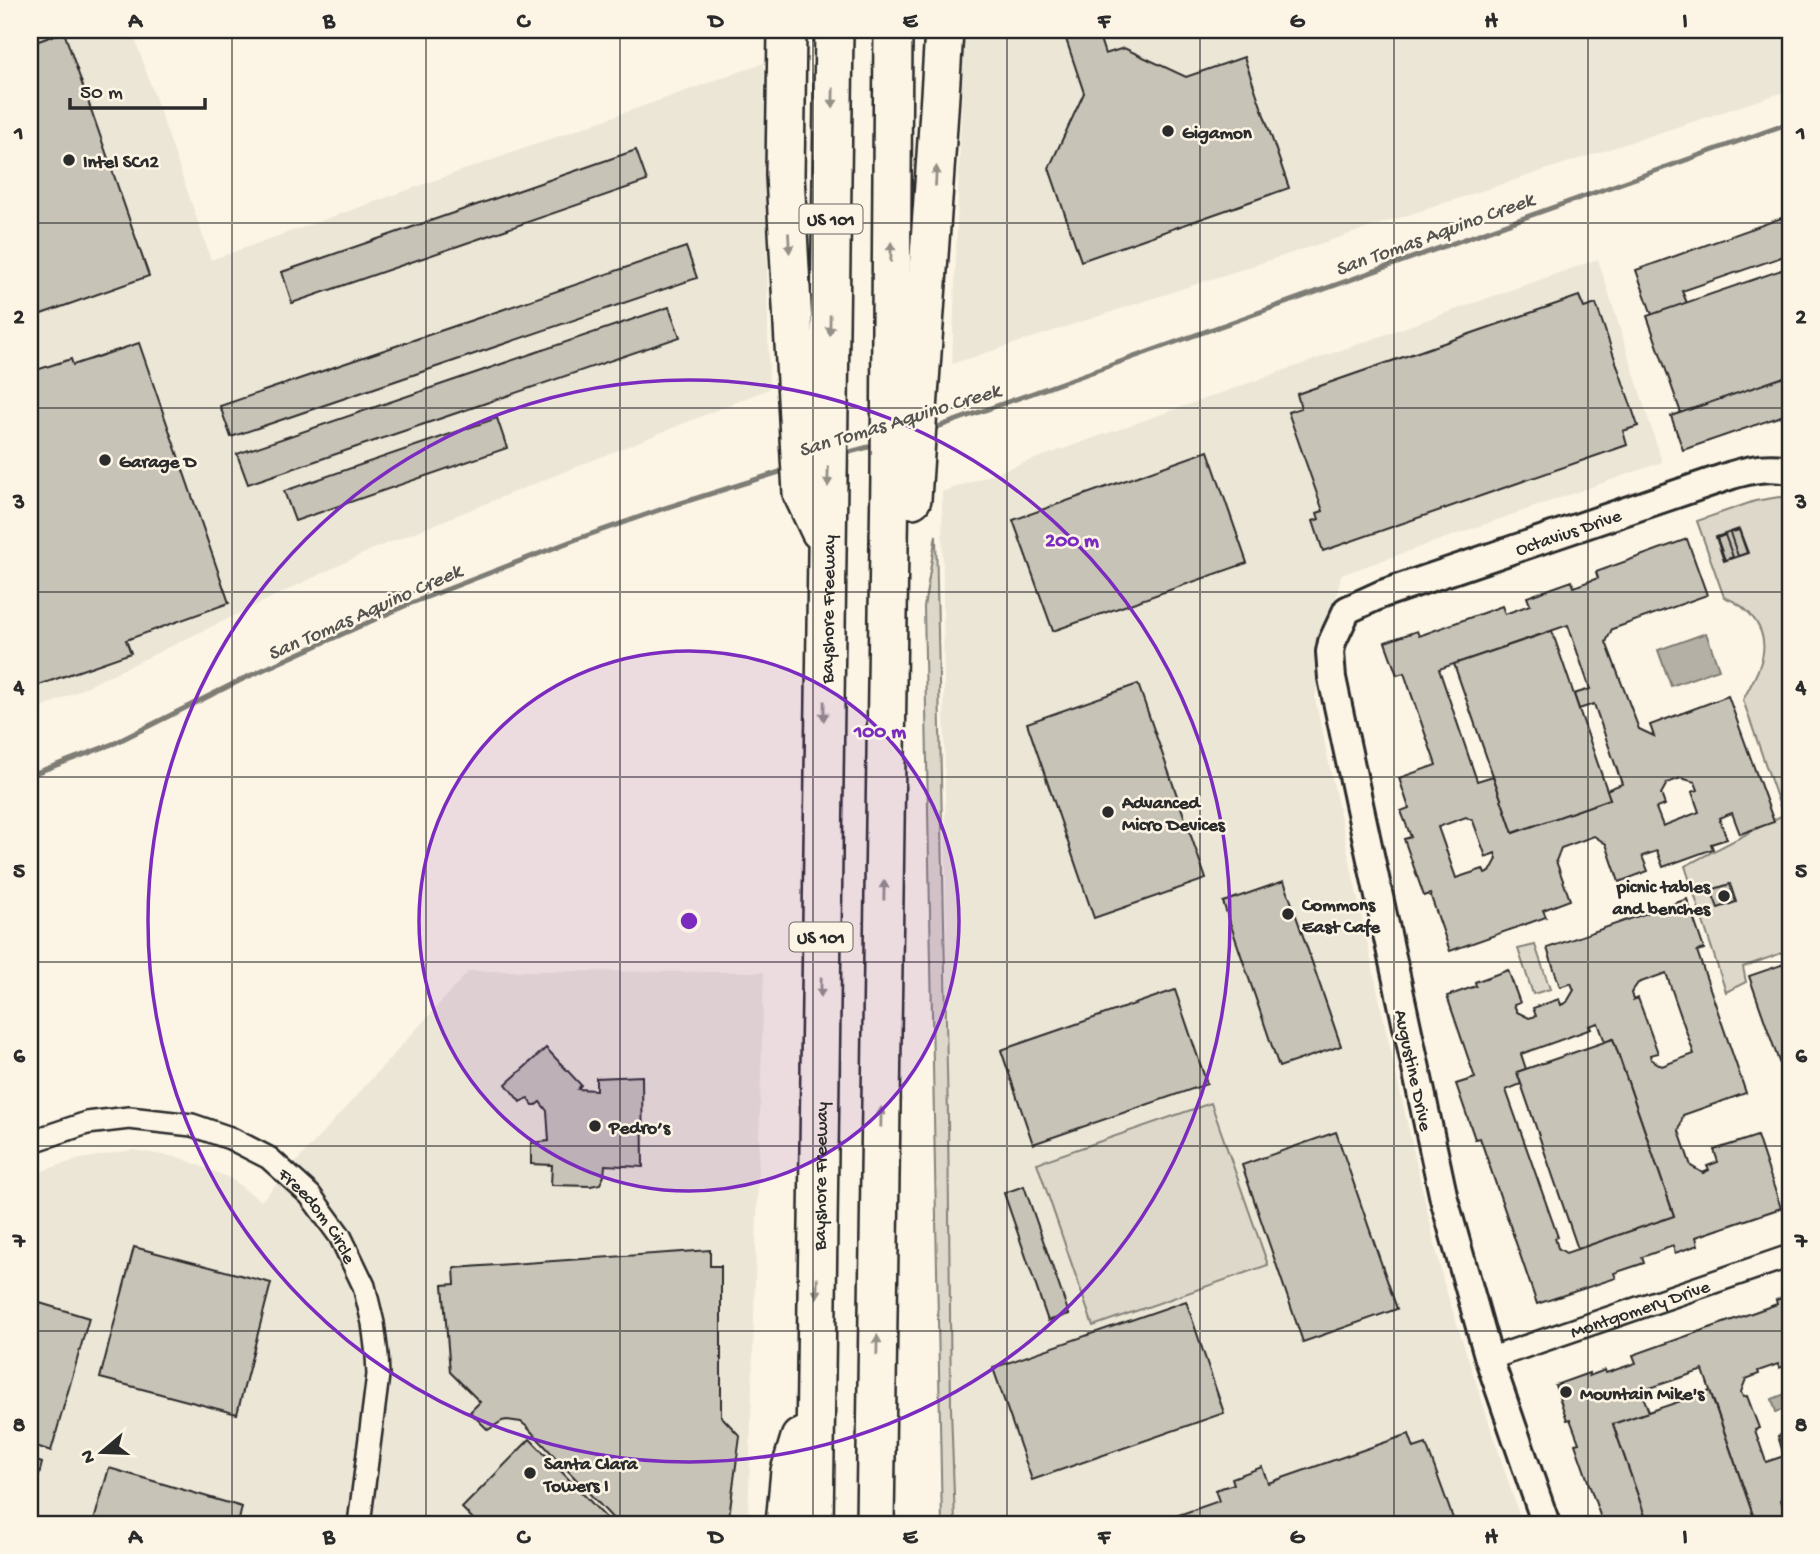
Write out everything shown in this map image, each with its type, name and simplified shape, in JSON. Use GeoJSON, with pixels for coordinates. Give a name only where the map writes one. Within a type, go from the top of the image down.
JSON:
{"type":"FeatureCollection","features":[{"type":"Feature","properties":{"kind":"highway"},"geometry":{"type":"LineString","coordinates":[[775,30],[778,128],[813,408]]}},
{"type":"Feature","properties":{"kind":"highway"},"geometry":{"type":"LineString","coordinates":[[785,175],[787,30]]}},
{"type":"Feature","properties":{"kind":"highway","name":"Bayshore Freeway"},"geometry":{"type":"LineString","coordinates":[[814,1524],[826,544],[813,408],[834,30]]}},
{"type":"Feature","properties":{"kind":"highway","name":"US 101"},"geometry":{"type":"LineString","coordinates":[[875,1524],[887,677],[902,469],[904,392],[893,30]]}},
{"type":"Feature","properties":{"kind":"highway"},"geometry":{"type":"LineString","coordinates":[[904,392],[934,207],[944,30]]}},
{"type":"Feature","properties":{"kind":"highway"},"geometry":{"type":"LineString","coordinates":[[785,1524],[790,1471],[815,1387]]}},
{"type":"Feature","properties":{"kind":"highway"},"geometry":{"type":"LineString","coordinates":[[876,1413],[899,1499],[899,1524]]}},
{"type":"Feature","properties":{"kind":"street","name":"Octavius Drive"},"geometry":{"type":"LineString","coordinates":[[1347,610],[1394,590],[1732,475],[1753,469],[1790,470]]}},
{"type":"Feature","properties":{"kind":"street","name":"Augustine Drive"},"geometry":{"type":"LineString","coordinates":[[1347,610],[1332,642],[1332,678],[1435,1161],[1455,1244],[1489,1359],[1546,1524]]}},
{"type":"Feature","properties":{"kind":"street","name":"Freedom Circle"},"geometry":{"type":"LineString","coordinates":[[30,1142],[87,1123],[129,1118],[192,1125],[230,1138],[269,1158],[310,1195],[340,1236],[364,1286],[373,1322],[377,1375],[359,1524]]}},
{"type":"Feature","properties":{"kind":"street","name":"Montgomery Drive"},"geometry":{"type":"LineString","coordinates":[[1489,1359],[1790,1256]]}},
{"type":"Feature","properties":{"kind":"shaded area"},"geometry":{"type":"Polygon","coordinates":[[[30,30],[132,30],[211,260],[764,63],[769,389],[371,550],[30,714],[30,30]]]}},
{"type":"Feature","properties":{"kind":"shaded area"},"geometry":{"type":"Polygon","coordinates":[[[30,30],[61,30],[64,32],[30,44],[30,30]]]}},
{"type":"Feature","properties":{"kind":"shaded area"},"geometry":{"type":"Polygon","coordinates":[[[964,30],[1790,30],[1790,90],[952,364],[964,30]]]}},
{"type":"Feature","properties":{"kind":"shaded area"},"geometry":{"type":"Polygon","coordinates":[[[1598,259],[1662,462],[1341,575],[1315,698],[1444,1284],[1522,1524],[955,1524],[951,1408],[942,492],[1598,259]]]}},
{"type":"Feature","properties":{"kind":"shaded area"},"geometry":{"type":"Polygon","coordinates":[[[1790,498],[1790,950],[1743,967],[1746,982],[1726,992],[1685,866],[1783,815],[1743,700],[1761,663],[1763,638],[1749,613],[1724,597],[1697,521],[1755,501],[1790,498]]]}},
{"type":"Feature","properties":{"kind":"shaded area"},"geometry":{"type":"Polygon","coordinates":[[[936,535],[955,1524],[942,1524],[924,607],[936,535]]]}},
{"type":"Feature","properties":{"kind":"shaded area"},"geometry":{"type":"Polygon","coordinates":[[[1706,633],[1719,669],[1671,686],[1658,650],[1706,633]]]}},
{"type":"Feature","properties":{"kind":"shaded area"},"geometry":{"type":"Polygon","coordinates":[[[1535,945],[1550,989],[1533,994],[1518,949],[1535,945]]]}},
{"type":"Feature","properties":{"kind":"shaded area"},"geometry":{"type":"Polygon","coordinates":[[[469,971],[764,972],[748,1524],[30,1524],[30,1175],[75,1160],[132,1150],[181,1158],[230,1178],[261,1201],[469,971]]]}},
{"type":"Feature","properties":{"kind":"shaded area"},"geometry":{"type":"Polygon","coordinates":[[[1211,1103],[1268,1265],[1093,1326],[1037,1163],[1211,1103]]]}},
{"type":"Feature","properties":{"kind":"shaded area"},"geometry":{"type":"Polygon","coordinates":[[[1790,1392],[1790,1407],[1776,1412],[1772,1399],[1790,1392]]]}},
{"type":"Feature","properties":{"kind":"building","name":"Gigamon"},"geometry":{"type":"Polygon","coordinates":[[[1063,30],[1097,30],[1105,54],[1124,48],[1186,77],[1244,57],[1289,188],[1081,261],[1049,168],[1084,93],[1063,30]]]}},
{"type":"Feature","properties":{"kind":"building","name":"Intel SC12"},"geometry":{"type":"Polygon","coordinates":[[[64,32],[149,276],[30,318],[30,44],[64,32]]]}},
{"type":"Feature","properties":{"kind":"building"},"geometry":{"type":"Polygon","coordinates":[[[636,150],[647,181],[292,303],[282,272],[636,150]]]}},
{"type":"Feature","properties":{"kind":"building"},"geometry":{"type":"Polygon","coordinates":[[[1790,215],[1790,254],[1682,291],[1687,303],[1652,315],[1636,270],[1790,215]]]}},
{"type":"Feature","properties":{"kind":"building"},"geometry":{"type":"Polygon","coordinates":[[[686,247],[697,278],[231,437],[220,406],[686,247]]]}},
{"type":"Feature","properties":{"kind":"building"},"geometry":{"type":"Polygon","coordinates":[[[1790,267],[1790,375],[1681,413],[1647,316],[1790,267]]]}},
{"type":"Feature","properties":{"kind":"building"},"geometry":{"type":"Polygon","coordinates":[[[1579,296],[1584,308],[1596,304],[1638,426],[1623,431],[1627,445],[1323,551],[1313,521],[1319,519],[1317,513],[1323,511],[1288,412],[1301,408],[1297,394],[1579,296]]]}},
{"type":"Feature","properties":{"kind":"building"},"geometry":{"type":"Polygon","coordinates":[[[669,307],[680,337],[248,484],[237,454],[669,307]]]}},
{"type":"Feature","properties":{"kind":"building","name":"Garage D"},"geometry":{"type":"Polygon","coordinates":[[[139,343],[229,603],[126,640],[131,653],[30,688],[30,372],[71,359],[73,365],[139,343]]]}},
{"type":"Feature","properties":{"kind":"building"},"geometry":{"type":"Polygon","coordinates":[[[1790,375],[1790,413],[1683,450],[1671,416],[1790,375]]]}},
{"type":"Feature","properties":{"kind":"building"},"geometry":{"type":"Polygon","coordinates":[[[497,418],[507,448],[295,521],[284,491],[497,418]]]}},
{"type":"Feature","properties":{"kind":"building"},"geometry":{"type":"Polygon","coordinates":[[[1208,451],[1247,563],[1053,631],[1013,520],[1208,451]]]}},
{"type":"Feature","properties":{"kind":"building"},"geometry":{"type":"Polygon","coordinates":[[[1739,529],[1748,553],[1724,561],[1716,537],[1739,529]]]}},
{"type":"Feature","properties":{"kind":"building"},"geometry":{"type":"Polygon","coordinates":[[[1739,530],[1747,553],[1738,556],[1730,533],[1739,530]]]}},
{"type":"Feature","properties":{"kind":"building"},"geometry":{"type":"Polygon","coordinates":[[[1725,535],[1733,557],[1725,560],[1717,538],[1725,535]]]}},
{"type":"Feature","properties":{"kind":"building"},"geometry":{"type":"Polygon","coordinates":[[[1687,539],[1707,595],[1612,629],[1606,642],[1639,729],[1654,736],[1650,725],[1728,696],[1774,822],[1740,834],[1732,813],[1719,818],[1727,839],[1711,844],[1713,849],[1663,867],[1657,851],[1642,856],[1648,871],[1619,882],[1606,844],[1594,836],[1561,848],[1556,861],[1570,900],[1543,910],[1546,917],[1450,951],[1430,894],[1424,896],[1404,839],[1411,837],[1401,811],[1409,808],[1399,778],[1436,765],[1404,673],[1397,675],[1385,642],[1417,631],[1419,636],[1502,606],[1505,614],[1530,605],[1527,597],[1572,581],[1574,587],[1598,578],[1596,572],[1687,539]],[[1568,625],[1439,669],[1477,781],[1493,776],[1513,833],[1610,799],[1606,790],[1622,784],[1594,704],[1579,709],[1574,694],[1590,689],[1568,625]],[[1681,778],[1667,783],[1661,794],[1665,805],[1656,808],[1663,826],[1699,812],[1692,792],[1698,790],[1695,782],[1681,778]],[[1466,817],[1438,827],[1456,878],[1483,869],[1485,874],[1490,872],[1497,859],[1495,853],[1486,857],[1473,821],[1466,817]]]}},
{"type":"Feature","properties":{"kind":"building"},"geometry":{"type":"Polygon","coordinates":[[[1552,631],[1610,799],[1513,833],[1454,664],[1552,631]]]}},
{"type":"Feature","properties":{"kind":"building"},"geometry":{"type":"Polygon","coordinates":[[[1138,684],[1206,879],[1094,918],[1027,723],[1138,684]]]}},
{"type":"Feature","properties":{"kind":"building"},"geometry":{"type":"Polygon","coordinates":[[[1284,881],[1341,1046],[1279,1067],[1223,902],[1284,881]]]}},
{"type":"Feature","properties":{"kind":"building","name":"picnic tables and benches"},"geometry":{"type":"Polygon","coordinates":[[[1730,884],[1736,902],[1718,908],[1711,890],[1730,884]]]}},
{"type":"Feature","properties":{"kind":"building"},"geometry":{"type":"Polygon","coordinates":[[[1687,899],[1704,949],[1697,951],[1746,1093],[1683,1115],[1679,1131],[1691,1166],[1703,1173],[1709,1170],[1707,1166],[1718,1162],[1714,1150],[1757,1136],[1781,1208],[1696,1237],[1698,1245],[1675,1253],[1673,1246],[1642,1257],[1644,1263],[1614,1273],[1616,1278],[1537,1304],[1480,1138],[1475,1139],[1456,1084],[1475,1078],[1447,996],[1476,986],[1475,982],[1508,970],[1520,1003],[1514,1005],[1517,1012],[1529,1018],[1536,1016],[1533,1008],[1559,999],[1561,1005],[1567,1002],[1574,990],[1571,983],[1560,987],[1547,948],[1687,899]],[[1666,973],[1638,983],[1631,993],[1633,1000],[1638,998],[1658,1053],[1650,1055],[1651,1059],[1662,1066],[1694,1054],[1666,973]],[[1598,1023],[1589,1026],[1591,1029],[1521,1054],[1526,1069],[1517,1072],[1521,1084],[1506,1090],[1558,1237],[1555,1238],[1558,1248],[1566,1253],[1674,1216],[1613,1039],[1605,1042],[1598,1023]]]}},
{"type":"Feature","properties":{"kind":"building"},"geometry":{"type":"Polygon","coordinates":[[[1790,962],[1790,1077],[1785,1079],[1749,976],[1790,962]]]}},
{"type":"Feature","properties":{"kind":"building"},"geometry":{"type":"Polygon","coordinates":[[[1175,990],[1207,1084],[1033,1144],[1001,1050],[1175,990]]]}},
{"type":"Feature","properties":{"kind":"building"},"geometry":{"type":"Polygon","coordinates":[[[1613,1039],[1674,1216],[1578,1249],[1517,1072],[1613,1039]]]}},
{"type":"Feature","properties":{"kind":"building","name":"Pedro’s"},"geometry":{"type":"Polygon","coordinates":[[[546,1048],[581,1085],[578,1089],[596,1090],[596,1078],[642,1076],[643,1167],[605,1165],[600,1184],[551,1185],[552,1165],[531,1164],[531,1143],[549,1141],[547,1111],[540,1102],[533,1105],[528,1098],[520,1102],[506,1084],[546,1048]]]}},
{"type":"Feature","properties":{"kind":"building"},"geometry":{"type":"Polygon","coordinates":[[[1336,1132],[1397,1309],[1303,1342],[1242,1165],[1336,1132]]]}},
{"type":"Feature","properties":{"kind":"building"},"geometry":{"type":"Polygon","coordinates":[[[1024,1186],[1069,1314],[1048,1321],[1004,1193],[1024,1186]]]}},
{"type":"Feature","properties":{"kind":"building"},"geometry":{"type":"Polygon","coordinates":[[[134,1247],[271,1283],[237,1414],[100,1378],[134,1247]]]}},
{"type":"Feature","properties":{"kind":"building"},"geometry":{"type":"Polygon","coordinates":[[[710,1250],[710,1266],[721,1266],[721,1416],[740,1436],[728,1524],[618,1524],[521,1422],[502,1421],[488,1430],[470,1412],[480,1402],[450,1372],[443,1285],[455,1284],[454,1268],[710,1250]]]}},
{"type":"Feature","properties":{"kind":"building"},"geometry":{"type":"Polygon","coordinates":[[[1790,1295],[1790,1364],[1779,1368],[1778,1364],[1758,1371],[1759,1374],[1746,1379],[1741,1392],[1743,1397],[1747,1396],[1759,1428],[1755,1430],[1766,1462],[1784,1456],[1778,1436],[1790,1432],[1790,1488],[1781,1500],[1790,1524],[1756,1524],[1703,1370],[1641,1391],[1649,1412],[1613,1424],[1648,1524],[1603,1524],[1575,1444],[1579,1443],[1570,1419],[1567,1420],[1555,1385],[1589,1373],[1589,1376],[1605,1370],[1606,1373],[1636,1363],[1633,1355],[1777,1304],[1776,1300],[1790,1295]]]}},
{"type":"Feature","properties":{"kind":"building"},"geometry":{"type":"Polygon","coordinates":[[[30,1300],[89,1318],[51,1451],[30,1444],[30,1300]]]}},
{"type":"Feature","properties":{"kind":"building"},"geometry":{"type":"Polygon","coordinates":[[[1186,1301],[1224,1413],[1032,1480],[993,1368],[1186,1301]]]}},
{"type":"Feature","properties":{"kind":"building"},"geometry":{"type":"Polygon","coordinates":[[[1710,1391],[1756,1524],[1648,1524],[1613,1424],[1710,1391]]]}},
{"type":"Feature","properties":{"kind":"building"},"geometry":{"type":"Polygon","coordinates":[[[1409,1434],[1414,1448],[1426,1444],[1455,1524],[1153,1524],[1219,1501],[1215,1490],[1234,1484],[1232,1478],[1262,1467],[1268,1483],[1409,1434]]]}},
{"type":"Feature","properties":{"kind":"building","name":"Santa Clara Towers I"},"geometry":{"type":"Polygon","coordinates":[[[530,1439],[612,1524],[478,1524],[462,1508],[530,1439]]]}},
{"type":"Feature","properties":{"kind":"building"},"geometry":{"type":"Polygon","coordinates":[[[30,1459],[42,1463],[30,1510],[30,1459]]]}},
{"type":"Feature","properties":{"kind":"building"},"geometry":{"type":"Polygon","coordinates":[[[109,1468],[242,1507],[238,1524],[93,1524],[109,1468]]]}},
{"type":"Feature","properties":{"kind":"waterway","name":"San Tomas Aquino Creek"},"geometry":{"type":"LineString","coordinates":[[929,430],[1790,123]]}},
{"type":"Feature","properties":{"kind":"waterway","name":"San Tomas Aquino Creek"},"geometry":{"type":"LineString","coordinates":[[842,454],[876,445]]}},
{"type":"Feature","properties":{"kind":"waterway","name":"San Tomas Aquino Creek"},"geometry":{"type":"LineString","coordinates":[[30,775],[115,743],[245,678],[409,604],[577,539],[789,469]]}},
{"type":"Feature","properties":{"kind":"place","name":"Gigamon"},"geometry":{"type":"Point","coordinates":[1168,131]}},
{"type":"Feature","properties":{"kind":"place","name":"Intel SC12"},"geometry":{"type":"Point","coordinates":[69,160]}},
{"type":"Feature","properties":{"kind":"place","name":"Garage D"},"geometry":{"type":"Point","coordinates":[105,460]}},
{"type":"Feature","properties":{"kind":"place","name":"Advanced Micro Devices"},"geometry":{"type":"Point","coordinates":[1108,812]}},
{"type":"Feature","properties":{"kind":"place","name":"picnic tables and benches"},"geometry":{"type":"Point","coordinates":[1724,896]}},
{"type":"Feature","properties":{"kind":"place","name":"Commons East Cafe"},"geometry":{"type":"Point","coordinates":[1288,914]}},
{"type":"Feature","properties":{"kind":"place","name":"Pedro’s"},"geometry":{"type":"Point","coordinates":[595,1126]}},
{"type":"Feature","properties":{"kind":"place","name":"Mountain Mike's"},"geometry":{"type":"Point","coordinates":[1566,1392]}},
{"type":"Feature","properties":{"kind":"place","name":"Santa Clara Towers I"},"geometry":{"type":"Point","coordinates":[530,1473]}}]}
